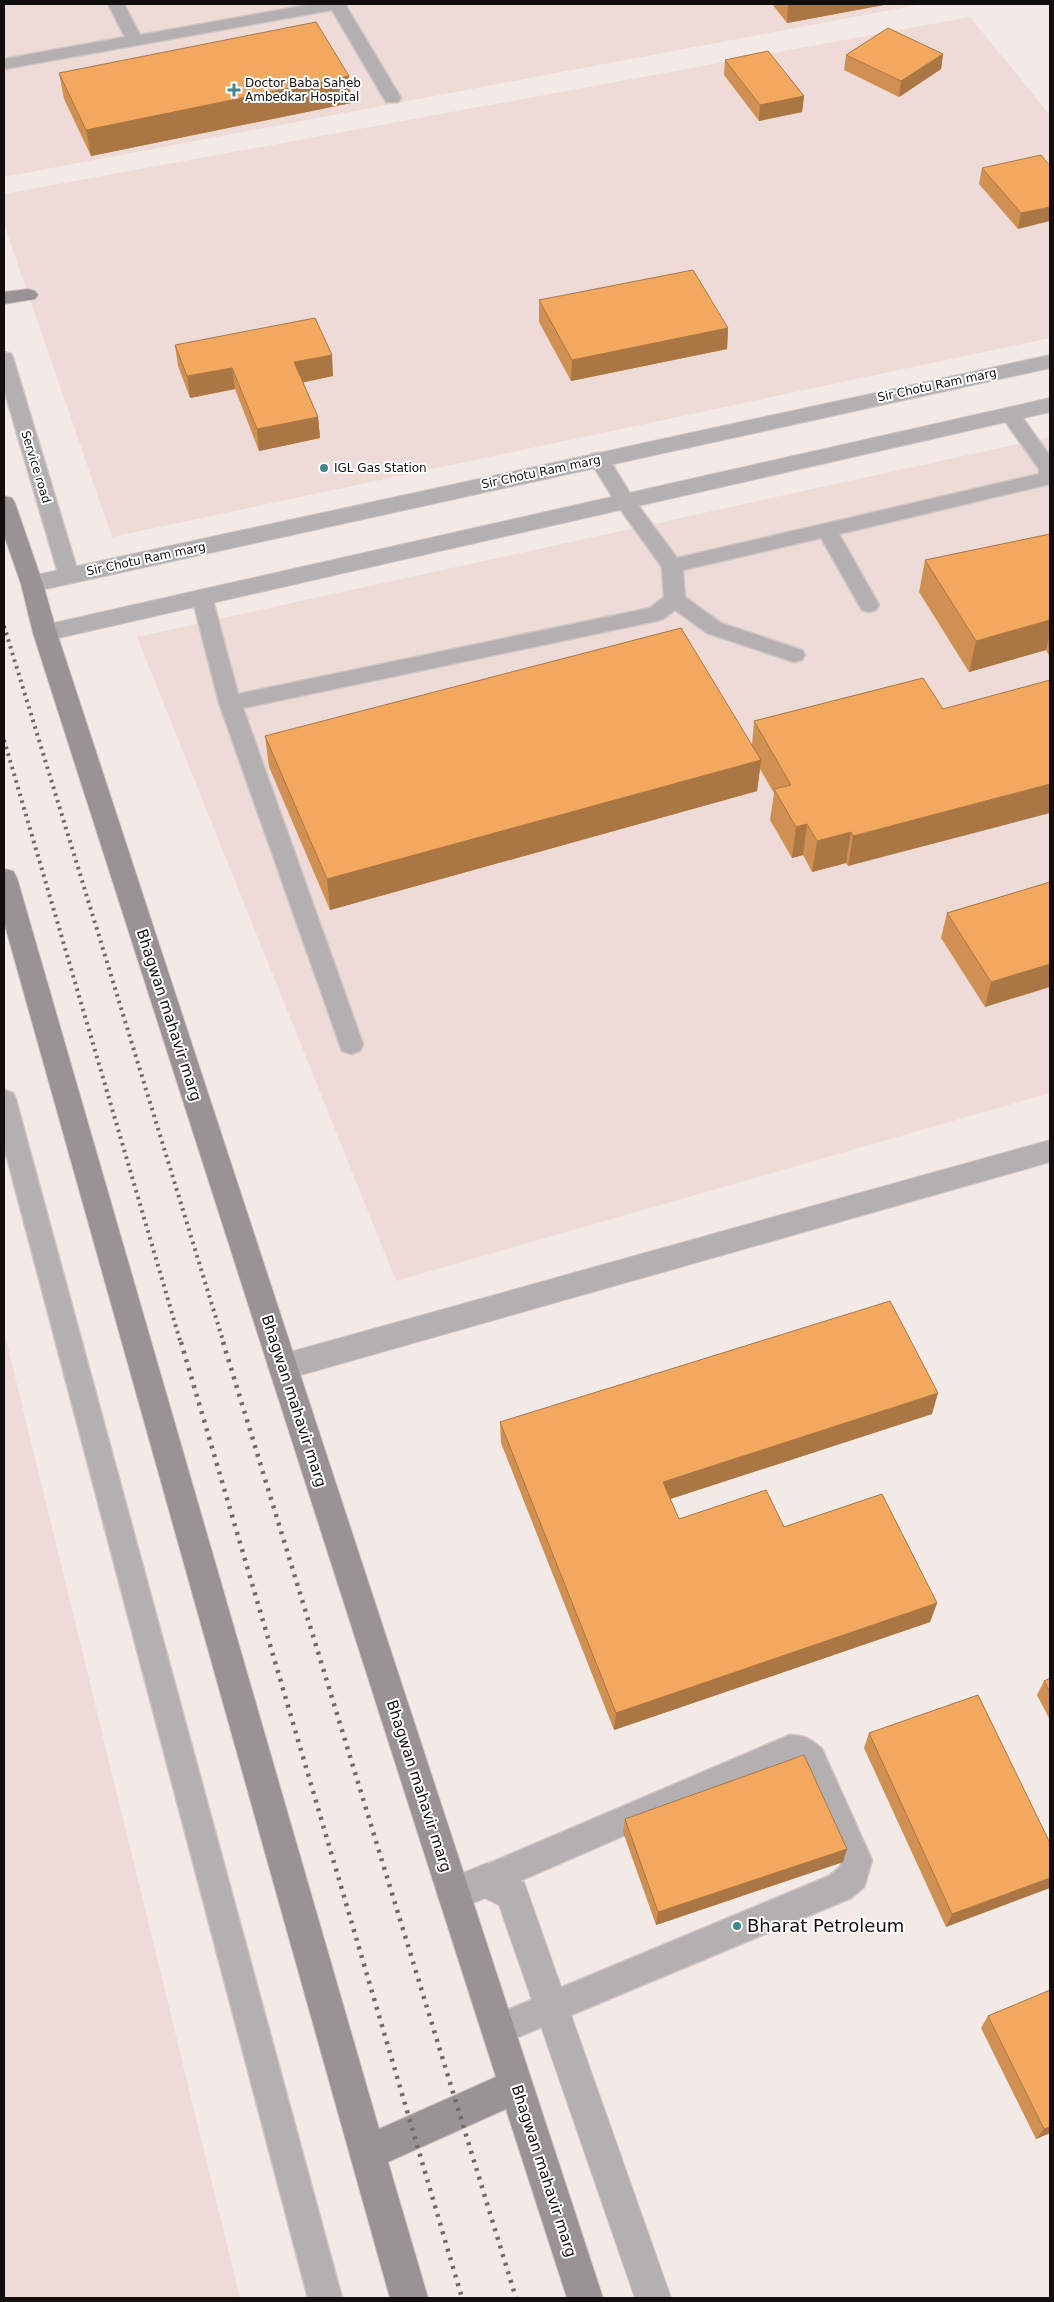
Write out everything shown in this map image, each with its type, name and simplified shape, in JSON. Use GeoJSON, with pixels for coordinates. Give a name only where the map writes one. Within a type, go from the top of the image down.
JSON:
{"type":"FeatureCollection","features":[{"type":"Feature","properties":{"kind":"main road"},"geometry":{"type":"LineString","coordinates":[[4,298],[28,295]]}},
{"type":"Feature","properties":{"kind":"main road","name":"Bhagwan mahavir marg"},"geometry":{"type":"LineString","coordinates":[[4,503],[32,584],[45,633],[585,2298]]}},
{"type":"Feature","properties":{"kind":"main road"},"geometry":{"type":"LineString","coordinates":[[4,878],[409,2298]]}},
{"type":"Feature","properties":{"kind":"main road"},"geometry":{"type":"LineString","coordinates":[[367,2152],[516,2086]]}},
{"type":"Feature","properties":{"kind":"street","name":"Sir Chotu Ram marg"},"geometry":{"type":"LineString","coordinates":[[32,584],[1050,361]]}},
{"type":"Feature","properties":{"kind":"street"},"geometry":{"type":"LineString","coordinates":[[45,633],[1050,405]]}},
{"type":"Feature","properties":{"kind":"street"},"geometry":{"type":"LineString","coordinates":[[282,1367],[1050,1151]]}},
{"type":"Feature","properties":{"kind":"street"},"geometry":{"type":"LineString","coordinates":[[454,1894],[487,1880],[512,1894],[654,2298]]}},
{"type":"Feature","properties":{"kind":"lane"},"geometry":{"type":"LineString","coordinates":[[116,4],[135,40]]}},
{"type":"Feature","properties":{"kind":"lane"},"geometry":{"type":"LineString","coordinates":[[4,64],[338,4],[392,98]]}},
{"type":"Feature","properties":{"kind":"lane","name":"Service road"},"geometry":{"type":"LineString","coordinates":[[4,358],[69,576]]}},
{"type":"Feature","properties":{"kind":"lane"},"geometry":{"type":"LineString","coordinates":[[672,566],[1050,479],[1049,469],[1010,414]]}},
{"type":"Feature","properties":{"kind":"lane"},"geometry":{"type":"LineString","coordinates":[[599,459],[625,501],[672,566],[676,600],[714,628],[794,655]]}},
{"type":"Feature","properties":{"kind":"lane"},"geometry":{"type":"LineString","coordinates":[[827,530],[869,605]]}},
{"type":"Feature","properties":{"kind":"lane"},"geometry":{"type":"LineString","coordinates":[[202,597],[230,703],[351,1044]]}},
{"type":"Feature","properties":{"kind":"lane"},"geometry":{"type":"LineString","coordinates":[[230,703],[656,614],[676,600]]}},
{"type":"Feature","properties":{"kind":"lane"},"geometry":{"type":"LineString","coordinates":[[4,1100],[132,1584],[325,2298]]}},
{"type":"Feature","properties":{"kind":"lane"},"geometry":{"type":"LineString","coordinates":[[487,1880],[790,1749],[800,1749],[812,1759],[857,1860],[853,1876],[840,1886],[499,2029]]}},
{"type":"Feature","properties":{"kind":"shaded area","name":"Doctor Baba Saheb Ambedkar Hospital"},"geometry":{"type":"Polygon","coordinates":[[[4,4],[923,4],[4,177],[4,4]]]}},
{"type":"Feature","properties":{"kind":"shaded area"},"geometry":{"type":"Polygon","coordinates":[[[970,17],[1050,115],[1050,338],[112,537],[4,224],[4,194],[970,17]]]}},
{"type":"Feature","properties":{"kind":"shaded area"},"geometry":{"type":"Polygon","coordinates":[[[1050,437],[1050,1093],[396,1281],[137,637],[1050,437]]]}},
{"type":"Feature","properties":{"kind":"shaded area"},"geometry":{"type":"Polygon","coordinates":[[[4,1331],[240,2298],[4,2298],[4,1331]]]}},
{"type":"Feature","properties":{"kind":"building"},"geometry":{"type":"Polygon","coordinates":[[[316,22],[349,76],[86,130],[59,73],[316,22]]]}},
{"type":"Feature","properties":{"kind":"building"},"geometry":{"type":"Polygon","coordinates":[[[888,28],[943,54],[901,81],[846,55],[888,28]]]}},
{"type":"Feature","properties":{"kind":"building"},"geometry":{"type":"Polygon","coordinates":[[[768,51],[804,96],[760,105],[725,60],[768,51]]]}},
{"type":"Feature","properties":{"kind":"building"},"geometry":{"type":"Polygon","coordinates":[[[1041,155],[1050,166],[1050,207],[1021,213],[982,168],[1041,155]]]}},
{"type":"Feature","properties":{"kind":"building"},"geometry":{"type":"Polygon","coordinates":[[[693,270],[728,328],[572,360],[539,300],[693,270]]]}},
{"type":"Feature","properties":{"kind":"building"},"geometry":{"type":"Polygon","coordinates":[[[315,318],[332,355],[294,362],[318,417],[257,429],[232,368],[187,376],[175,345],[315,318]]]}},
{"type":"Feature","properties":{"kind":"building"},"geometry":{"type":"Polygon","coordinates":[[[1050,534],[1050,620],[976,641],[925,560],[1050,534]]]}},
{"type":"Feature","properties":{"kind":"building"},"geometry":{"type":"Polygon","coordinates":[[[681,628],[761,760],[327,879],[265,736],[681,628]]]}},
{"type":"Feature","properties":{"kind":"building"},"geometry":{"type":"Polygon","coordinates":[[[923,678],[943,709],[1050,680],[1050,784],[853,836],[851,832],[817,841],[807,824],[796,827],[774,789],[791,785],[754,721],[923,678]]]}},
{"type":"Feature","properties":{"kind":"building"},"geometry":{"type":"Polygon","coordinates":[[[1050,882],[1050,964],[991,982],[947,913],[1050,882]]]}},
{"type":"Feature","properties":{"kind":"building"},"geometry":{"type":"Polygon","coordinates":[[[890,1301],[938,1393],[663,1482],[679,1519],[766,1490],[784,1527],[882,1494],[937,1603],[616,1713],[500,1422],[890,1301]]]}},
{"type":"Feature","properties":{"kind":"building"},"geometry":{"type":"Polygon","coordinates":[[[1050,1678],[1050,1692],[1044,1681],[1050,1678]]]}},
{"type":"Feature","properties":{"kind":"building"},"geometry":{"type":"Polygon","coordinates":[[[978,1695],[1050,1843],[1050,1878],[952,1914],[869,1733],[978,1695]]]}},
{"type":"Feature","properties":{"kind":"building"},"geometry":{"type":"Polygon","coordinates":[[[804,1755],[847,1849],[658,1912],[625,1819],[804,1755]]]}},
{"type":"Feature","properties":{"kind":"building"},"geometry":{"type":"Polygon","coordinates":[[[1050,1990],[1050,2127],[1044,2129],[988,2016],[1050,1990]]]}},
{"type":"Feature","properties":{"kind":"railway"},"geometry":{"type":"LineString","coordinates":[[4,626],[224,1344]]}},
{"type":"Feature","properties":{"kind":"railway"},"geometry":{"type":"LineString","coordinates":[[4,740],[181,1344]]}},
{"type":"Feature","properties":{"kind":"railway"},"geometry":{"type":"LineString","coordinates":[[181,1342],[462,2298]]}},
{"type":"Feature","properties":{"kind":"railway"},"geometry":{"type":"LineString","coordinates":[[223,1342],[516,2298]]}},
{"type":"Feature","properties":{"kind":"place","name":"Doctor Baba Saheb Ambedkar Hospital"},"geometry":{"type":"Point","coordinates":[234,90]}},
{"type":"Feature","properties":{"kind":"place","name":"IGL Gas Station"},"geometry":{"type":"Point","coordinates":[324,468]}},
{"type":"Feature","properties":{"kind":"place","name":"Bharat Petroleum"},"geometry":{"type":"Point","coordinates":[737,1926]}}]}
